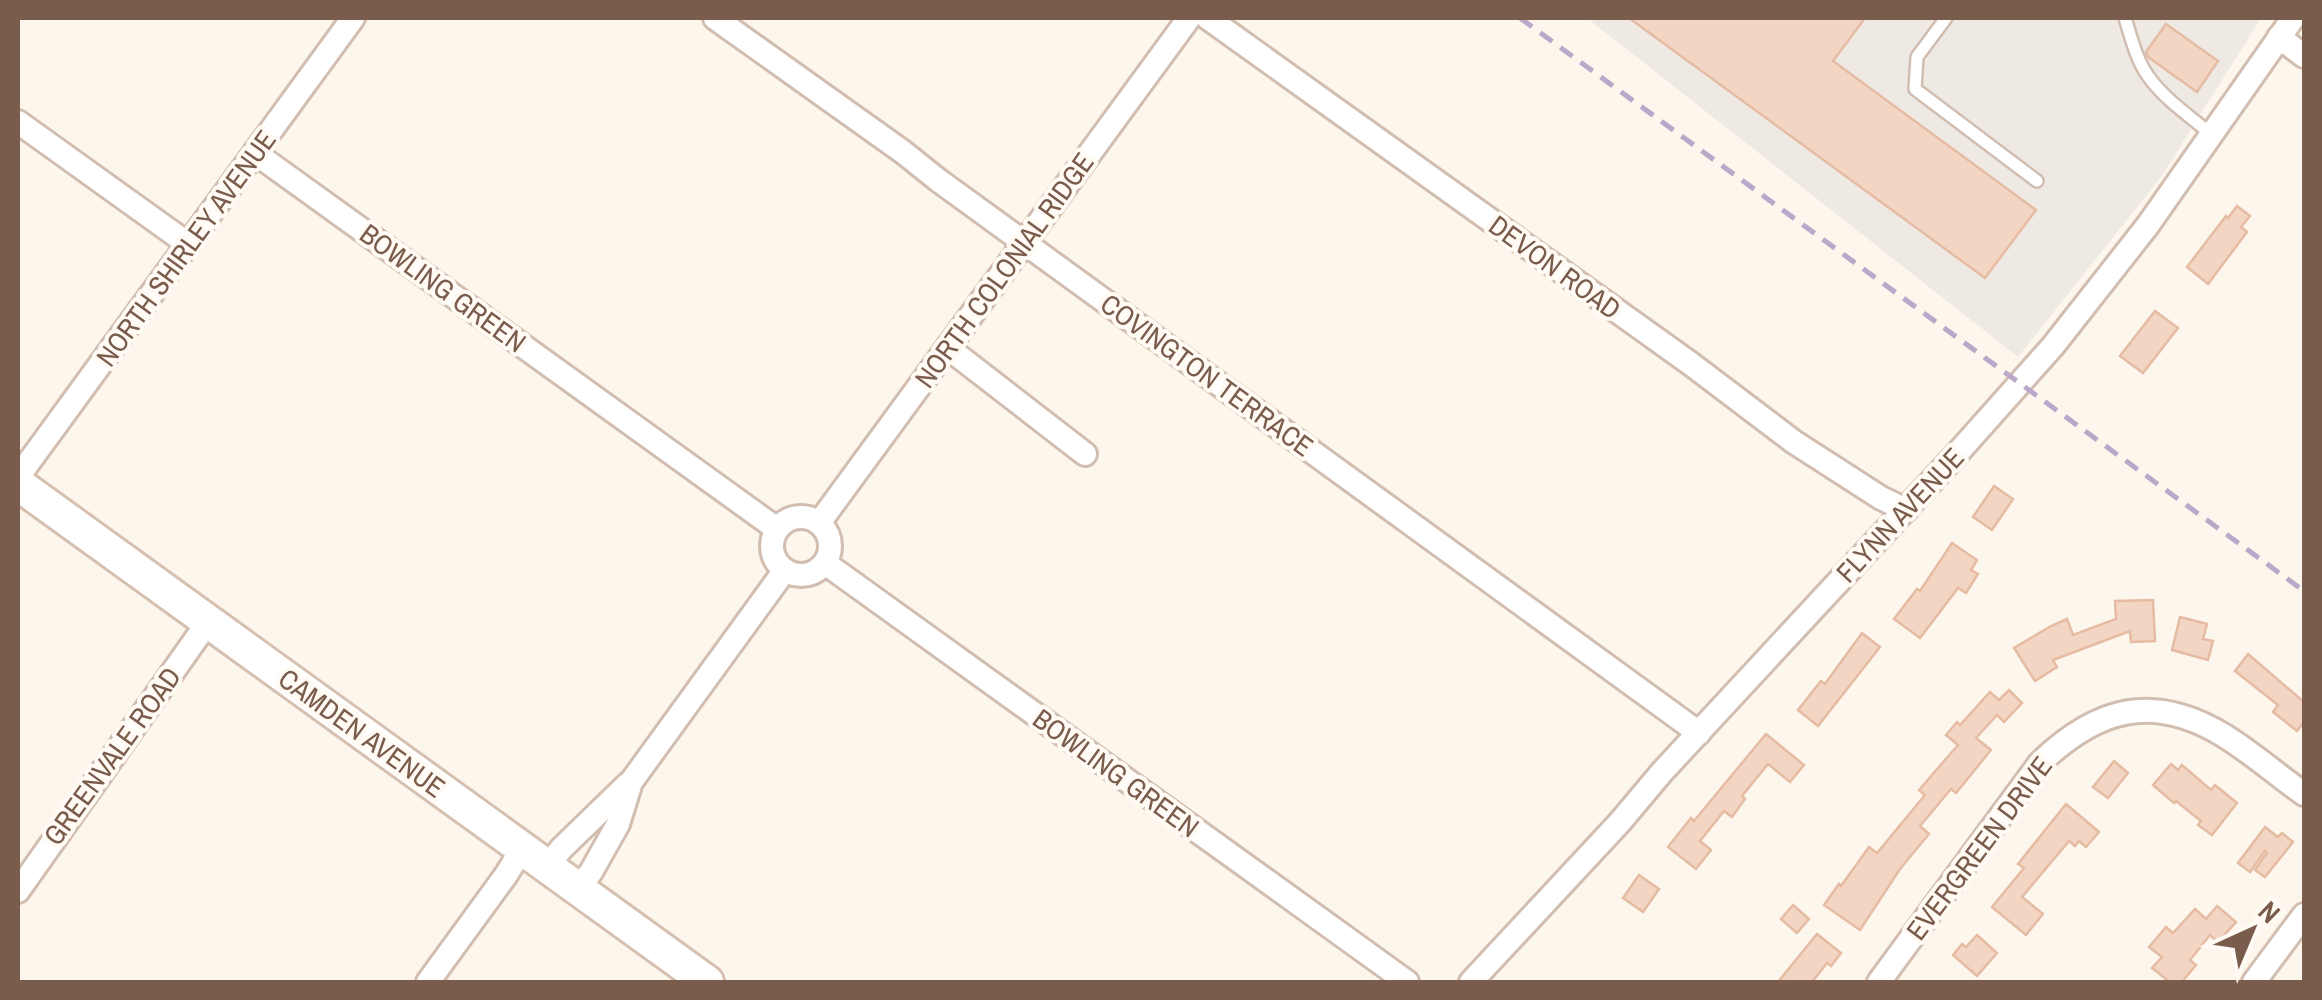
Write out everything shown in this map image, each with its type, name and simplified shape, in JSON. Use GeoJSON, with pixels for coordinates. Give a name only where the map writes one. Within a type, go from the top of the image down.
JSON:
{"type":"FeatureCollection","features":[{"type":"Feature","properties":{"kind":"main road","name":"CAMDEN AVENUE"},"geometry":{"type":"LineString","coordinates":[[18,480],[706,982]]}},
{"type":"Feature","properties":{"kind":"street","name":"NORTH SHIRLEY AVENUE"},"geometry":{"type":"LineString","coordinates":[[18,480],[351,18]]}},
{"type":"Feature","properties":{"kind":"street","name":"COVINGTON TERRACE"},"geometry":{"type":"LineString","coordinates":[[715,18],[1699,732]]}},
{"type":"Feature","properties":{"kind":"street","name":"NORTH COLONIAL RIDGE"},"geometry":{"type":"LineString","coordinates":[[819,523],[1189,18]]}},
{"type":"Feature","properties":{"kind":"street","name":"DEVON ROAD"},"geometry":{"type":"LineString","coordinates":[[1208,18],[1816,458],[1906,510]]}},
{"type":"Feature","properties":{"kind":"street","name":"FLYNN AVENUE"},"geometry":{"type":"LineString","coordinates":[[1471,982],[2053,346],[2125,256],[2292,18]]}},
{"type":"Feature","properties":{"kind":"street"},"geometry":{"type":"LineString","coordinates":[[2278,38],[2304,56]]}},
{"type":"Feature","properties":{"kind":"street"},"geometry":{"type":"LineString","coordinates":[[18,122],[188,244]]}},
{"type":"Feature","properties":{"kind":"street","name":"BOWLING GREEN"},"geometry":{"type":"LineString","coordinates":[[255,152],[777,528]]}},
{"type":"Feature","properties":{"kind":"street"},"geometry":{"type":"LineString","coordinates":[[948,348],[1085,454]]}},
{"type":"Feature","properties":{"kind":"street"},"geometry":{"type":"LineString","coordinates":[[792,518],[811,518],[819,523],[826,530],[830,546],[824,564],[806,575],[784,570],[773,556],[777,528],[792,518]]}},
{"type":"Feature","properties":{"kind":"street","name":"BOWLING GREEN"},"geometry":{"type":"LineString","coordinates":[[824,564],[1408,982]]}},
{"type":"Feature","properties":{"kind":"street"},"geometry":{"type":"LineString","coordinates":[[428,982],[506,875],[561,849],[631,782],[784,570]]}},
{"type":"Feature","properties":{"kind":"street","name":"GREENVALE ROAD"},"geometry":{"type":"LineString","coordinates":[[18,891],[208,622]]}},
{"type":"Feature","properties":{"kind":"street","name":"EVERGREEN DRIVE"},"geometry":{"type":"LineString","coordinates":[[1879,982],[2040,763],[2088,725],[2126,712],[2167,713],[2187,718],[2226,736],[2304,794]]}},
{"type":"Feature","properties":{"kind":"street"},"geometry":{"type":"LineString","coordinates":[[578,889],[618,824],[631,782]]}},
{"type":"Feature","properties":{"kind":"street"},"geometry":{"type":"LineString","coordinates":[[2254,982],[2300,930]]}},
{"type":"Feature","properties":{"kind":"lane"},"geometry":{"type":"LineString","coordinates":[[1946,18],[1918,56],[1915,90],[2037,181]]}},
{"type":"Feature","properties":{"kind":"lane"},"geometry":{"type":"LineString","coordinates":[[2125,18],[2148,77],[2212,135]]}},
{"type":"Feature","properties":{"kind":"shaded area"},"geometry":{"type":"Polygon","coordinates":[[[1587,18],[2261,18],[2161,177],[2018,357],[1587,18]]]}},
{"type":"Feature","properties":{"kind":"building"},"geometry":{"type":"Polygon","coordinates":[[[1629,18],[1865,18],[1833,61],[2036,210],[1985,278],[1629,18]]]}},
{"type":"Feature","properties":{"kind":"building"},"geometry":{"type":"Polygon","coordinates":[[[2166,24],[2218,61],[2197,92],[2148,57],[2146,52],[2166,24]]]}},
{"type":"Feature","properties":{"kind":"building"},"geometry":{"type":"Polygon","coordinates":[[[2237,206],[2250,216],[2241,227],[2247,232],[2208,284],[2187,267],[2237,206]]]}},
{"type":"Feature","properties":{"kind":"building"},"geometry":{"type":"Polygon","coordinates":[[[2155,311],[2178,328],[2143,373],[2120,356],[2155,311]]]}},
{"type":"Feature","properties":{"kind":"building"},"geometry":{"type":"Polygon","coordinates":[[[1994,486],[2013,499],[1992,530],[1973,517],[1994,486]]]}},
{"type":"Feature","properties":{"kind":"building"},"geometry":{"type":"Polygon","coordinates":[[[1952,543],[1977,560],[1971,570],[1978,574],[1966,593],[1958,588],[1920,638],[1894,619],[1917,589],[1920,591],[1952,543]]]}},
{"type":"Feature","properties":{"kind":"building"},"geometry":{"type":"Polygon","coordinates":[[[2153,600],[2155,641],[2131,642],[2130,631],[2053,660],[2057,667],[2035,681],[2014,648],[2067,619],[2073,635],[2116,619],[2115,601],[2153,600]]]}},
{"type":"Feature","properties":{"kind":"building"},"geometry":{"type":"Polygon","coordinates":[[[2180,617],[2207,624],[2203,639],[2213,641],[2208,660],[2172,650],[2180,617]]]}},
{"type":"Feature","properties":{"kind":"building"},"geometry":{"type":"Polygon","coordinates":[[[1862,633],[1880,647],[1818,726],[1798,710],[1821,681],[1825,684],[1862,633]]]}},
{"type":"Feature","properties":{"kind":"building"},"geometry":{"type":"Polygon","coordinates":[[[2248,654],[2304,702],[2304,722],[2297,731],[2273,712],[2278,705],[2235,671],[2248,654]]]}},
{"type":"Feature","properties":{"kind":"building"},"geometry":{"type":"Polygon","coordinates":[[[2009,690],[2022,703],[2004,722],[1997,715],[1976,738],[1991,750],[1956,793],[1951,789],[1920,826],[1929,834],[1900,869],[1860,930],[1824,905],[1869,847],[1877,853],[1925,795],[1919,790],[1958,745],[1946,735],[1957,722],[1960,725],[1990,692],[1999,700],[2009,690]]]}},
{"type":"Feature","properties":{"kind":"building"},"geometry":{"type":"Polygon","coordinates":[[[1766,734],[1804,765],[1790,782],[1768,764],[1742,796],[1745,799],[1732,817],[1724,811],[1700,841],[1711,850],[1696,869],[1668,847],[1766,734]]]}},
{"type":"Feature","properties":{"kind":"building"},"geometry":{"type":"Polygon","coordinates":[[[2114,761],[2128,773],[2108,798],[2093,787],[2114,761]]]}},
{"type":"Feature","properties":{"kind":"building"},"geometry":{"type":"Polygon","coordinates":[[[2171,764],[2178,770],[2182,765],[2211,790],[2215,785],[2237,803],[2212,835],[2198,825],[2201,821],[2153,785],[2171,764]]]}},
{"type":"Feature","properties":{"kind":"building"},"geometry":{"type":"Polygon","coordinates":[[[2066,804],[2099,832],[2086,847],[2079,841],[2075,846],[2069,841],[2022,897],[2043,914],[2026,935],[1992,907],[2024,868],[2018,864],[2066,804]]]}},
{"type":"Feature","properties":{"kind":"building"},"geometry":{"type":"Polygon","coordinates":[[[2265,827],[2293,842],[2265,877],[2255,870],[2265,851],[2250,872],[2238,863],[2265,827]]]}},
{"type":"Feature","properties":{"kind":"building"},"geometry":{"type":"Polygon","coordinates":[[[1639,875],[1659,889],[1643,912],[1623,898],[1639,875]]]}},
{"type":"Feature","properties":{"kind":"building"},"geometry":{"type":"Polygon","coordinates":[[[1793,905],[1809,919],[1797,933],[1781,919],[1793,905]]]}},
{"type":"Feature","properties":{"kind":"building"},"geometry":{"type":"Polygon","coordinates":[[[2217,906],[2236,922],[2218,942],[2210,935],[2190,960],[2196,965],[2182,982],[2170,982],[2152,968],[2162,957],[2149,947],[2166,927],[2173,933],[2195,909],[2206,919],[2217,906]]]}},
{"type":"Feature","properties":{"kind":"building"},"geometry":{"type":"Polygon","coordinates":[[[1817,934],[1841,953],[1831,966],[1827,963],[1812,982],[1778,982],[1817,934]]]}},
{"type":"Feature","properties":{"kind":"building"},"geometry":{"type":"Polygon","coordinates":[[[1977,935],[1997,953],[1977,976],[1953,955],[1977,935]]]}},
{"type":"Feature","properties":{"kind":"railway"},"geometry":{"type":"LineString","coordinates":[[1520,18],[2304,591]]}}]}
